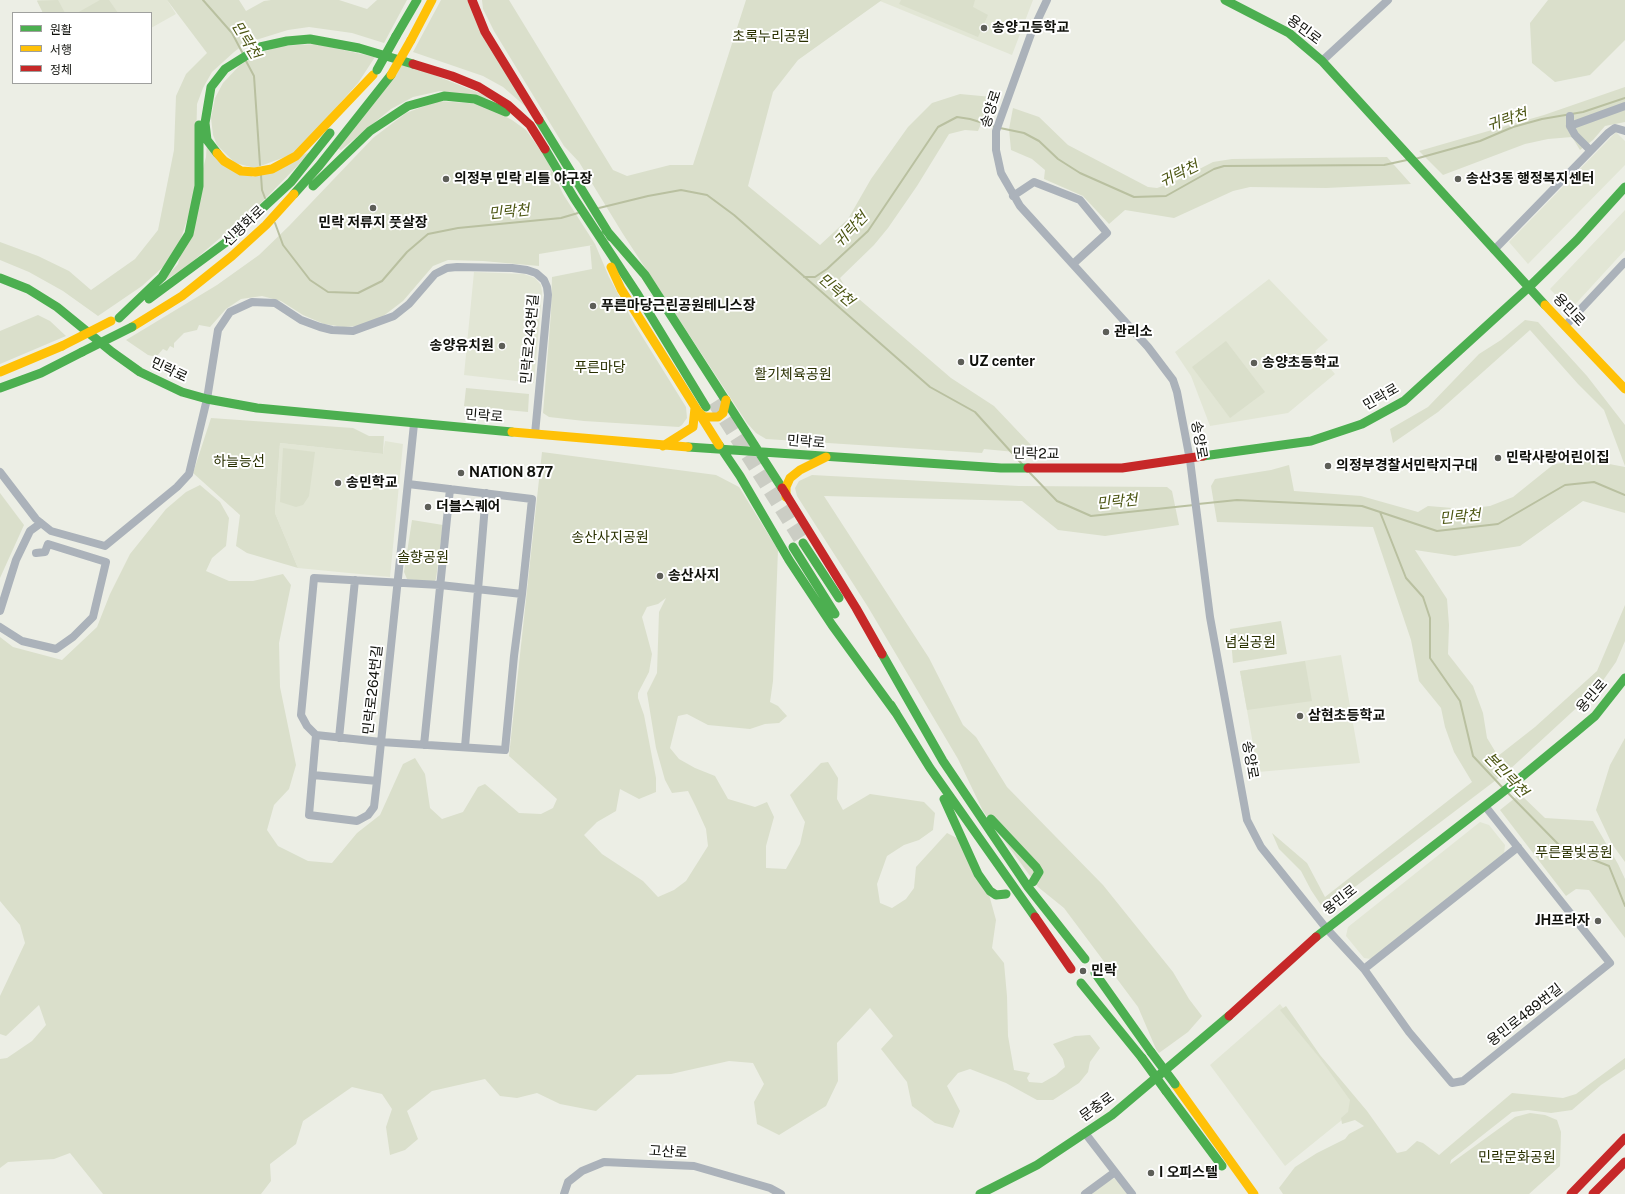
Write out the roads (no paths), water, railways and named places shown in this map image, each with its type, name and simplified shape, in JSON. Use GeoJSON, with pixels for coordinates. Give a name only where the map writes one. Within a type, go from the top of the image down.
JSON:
{"type":"FeatureCollection","features":[{"type":"Feature","properties":{"kind":"main road","name":"신평화로"},"geometry":{"type":"LineString","coordinates":[[0,372],[62,346],[115,320],[173,283],[225,243],[291,182],[344,116],[375,73],[417,0]]}},
{"type":"Feature","properties":{"kind":"main road","name":"신평화로"},"geometry":{"type":"LineString","coordinates":[[0,388],[41,373],[132,327],[182,296],[232,256],[299,195],[391,74],[432,0]]}},
{"type":"Feature","properties":{"kind":"main road"},"geometry":{"type":"LineString","coordinates":[[375,73],[296,156],[281,165],[263,171],[241,171],[224,161],[214,150],[206,134],[206,110],[211,87],[224,67],[236,53],[286,35],[310,33],[338,35],[376,45],[483,80],[507,94],[531,118],[554,154],[586,196],[710,404],[574,198],[554,154],[485,32],[472,0]]}},
{"type":"Feature","properties":{"kind":"main road","name":"용민로"},"geometry":{"type":"LineString","coordinates":[[1225,0],[1289,33],[1322,61],[1428,176],[1528,288],[1625,389]]}},
{"type":"Feature","properties":{"kind":"main road"},"geometry":{"type":"LineString","coordinates":[[115,320],[162,277],[189,234],[199,186],[200,163],[198,138],[201,102],[206,86],[213,74],[224,67]]}},
{"type":"Feature","properties":{"kind":"main road"},"geometry":{"type":"LineString","coordinates":[[299,195],[350,149],[392,115],[408,106],[444,96],[475,99],[502,109],[523,124],[554,154]]}},
{"type":"Feature","properties":{"kind":"main road","name":"민락로"},"geometry":{"type":"LineString","coordinates":[[1072,468],[1122,468],[1190,460],[1311,441],[1362,424],[1404,401],[1528,288],[1577,240],[1625,187]]}},
{"type":"Feature","properties":{"kind":"main road"},"geometry":{"type":"LineString","coordinates":[[606,230],[645,275],[760,453],[856,608],[942,761],[1028,887],[1085,959]]}},
{"type":"Feature","properties":{"kind":"main road"},"geometry":{"type":"LineString","coordinates":[[596,232],[621,289],[721,450],[740,476],[789,560],[832,625],[896,713]]}},
{"type":"Feature","properties":{"kind":"main road","name":"민락로"},"geometry":{"type":"LineString","coordinates":[[0,278],[28,289],[57,307],[112,352],[140,372],[182,392],[207,399],[257,408],[414,424],[663,446],[1001,468]]}},
{"type":"Feature","properties":{"kind":"main road"},"geometry":{"type":"LineString","coordinates":[[695,408],[704,417],[718,417],[723,413],[726,400]]}},
{"type":"Feature","properties":{"kind":"main road"},"geometry":{"type":"LineString","coordinates":[[663,446],[693,427],[695,408]]}},
{"type":"Feature","properties":{"kind":"main road"},"geometry":{"type":"LineString","coordinates":[[786,497],[786,487],[790,478],[800,470],[826,457]]}},
{"type":"Feature","properties":{"kind":"main road","name":"민락2교"},"geometry":{"type":"LineString","coordinates":[[1001,468],[1072,468]]}},
{"type":"Feature","properties":{"kind":"main road"},"geometry":{"type":"LineString","coordinates":[[789,560],[788,545],[801,534],[812,537]]}},
{"type":"Feature","properties":{"kind":"main road"},"geometry":{"type":"LineString","coordinates":[[794,540],[930,768],[1071,969]]}},
{"type":"Feature","properties":{"kind":"main road"},"geometry":{"type":"LineString","coordinates":[[803,544],[909,704]]}},
{"type":"Feature","properties":{"kind":"main road","name":"용민로"},"geometry":{"type":"LineString","coordinates":[[1219,1025],[1326,928],[1498,796],[1595,716],[1625,678]]}},
{"type":"Feature","properties":{"kind":"main road"},"geometry":{"type":"LineString","coordinates":[[942,761],[1002,832],[1036,867],[1039,872],[1033,882]]}},
{"type":"Feature","properties":{"kind":"main road"},"geometry":{"type":"LineString","coordinates":[[930,768],[978,874],[990,891],[996,895],[1006,894]]}},
{"type":"Feature","properties":{"kind":"main road"},"geometry":{"type":"LineString","coordinates":[[1095,973],[1254,1194]]}},
{"type":"Feature","properties":{"kind":"main road"},"geometry":{"type":"LineString","coordinates":[[1081,983],[1142,1058],[1243,1194]]}},
{"type":"Feature","properties":{"kind":"main road","name":"문충로"},"geometry":{"type":"LineString","coordinates":[[980,1194],[995,1191],[1037,1166],[1112,1115],[1219,1025]]}},
{"type":"Feature","properties":{"kind":"main road"},"geometry":{"type":"LineString","coordinates":[[1208,1130],[1263,1194]]}},
{"type":"Feature","properties":{"kind":"main road"},"geometry":{"type":"LineString","coordinates":[[1571,1194],[1625,1138]]}},
{"type":"Feature","properties":{"kind":"main road"},"geometry":{"type":"LineString","coordinates":[[1593,1194],[1625,1162]]}},
{"type":"Feature","properties":{"kind":"street","name":"송양로"},"geometry":{"type":"LineString","coordinates":[[1047,0],[1032,34],[996,131],[996,150],[1001,173],[1013,196],[1148,347],[1173,380],[1178,392],[1190,460],[1192,485],[1212,624],[1247,820],[1261,847],[1326,928]]}},
{"type":"Feature","properties":{"kind":"street","name":"용민로"},"geometry":{"type":"LineString","coordinates":[[1322,61],[1388,0]]}},
{"type":"Feature","properties":{"kind":"street"},"geometry":{"type":"LineString","coordinates":[[1570,126],[1625,106]]}},
{"type":"Feature","properties":{"kind":"street"},"geometry":{"type":"LineString","coordinates":[[1570,116],[1570,126],[1575,135],[1590,150]]}},
{"type":"Feature","properties":{"kind":"street"},"geometry":{"type":"LineString","coordinates":[[1494,250],[1608,133],[1615,128],[1625,132]]}},
{"type":"Feature","properties":{"kind":"street"},"geometry":{"type":"LineString","coordinates":[[1013,196],[1034,182],[1080,200],[1107,233],[1073,264]]}},
{"type":"Feature","properties":{"kind":"street"},"geometry":{"type":"LineString","coordinates":[[1565,326],[1625,262]]}},
{"type":"Feature","properties":{"kind":"street","name":"민락로243번길"},"geometry":{"type":"LineString","coordinates":[[41,523],[51,531],[105,546],[177,487],[189,474],[207,399],[218,330],[230,312],[252,302],[275,303],[302,320],[320,327],[332,330],[353,331],[394,316],[409,304],[436,274],[447,268],[512,268],[536,273],[544,280],[548,295],[535,434]]}},
{"type":"Feature","properties":{"kind":"street","name":"민락로264번길"},"geometry":{"type":"LineString","coordinates":[[316,735],[309,816],[357,821],[368,815],[374,807],[390,644],[399,583],[414,424]]}},
{"type":"Feature","properties":{"kind":"street"},"geometry":{"type":"LineString","coordinates":[[0,472],[41,523],[30,531],[16,560],[0,611]]}},
{"type":"Feature","properties":{"kind":"street"},"geometry":{"type":"LineString","coordinates":[[408,484],[486,492],[532,499],[522,594],[505,750],[381,742],[316,735],[307,726],[301,715],[314,578],[440,585],[522,594]]}},
{"type":"Feature","properties":{"kind":"street"},"geometry":{"type":"LineString","coordinates":[[424,745],[450,489]]}},
{"type":"Feature","properties":{"kind":"street"},"geometry":{"type":"LineString","coordinates":[[465,747],[486,492]]}},
{"type":"Feature","properties":{"kind":"street"},"geometry":{"type":"LineString","coordinates":[[0,627],[22,641],[56,650],[73,637],[93,617],[106,562],[48,544],[45,552],[36,552]]}},
{"type":"Feature","properties":{"kind":"street"},"geometry":{"type":"LineString","coordinates":[[339,738],[355,580]]}},
{"type":"Feature","properties":{"kind":"street"},"geometry":{"type":"LineString","coordinates":[[313,775],[377,781]]}},
{"type":"Feature","properties":{"kind":"street","name":"용민로489번길"},"geometry":{"type":"LineString","coordinates":[[1326,928],[1364,969],[1409,1032],[1447,1079],[1452,1083],[1457,1083],[1472,1074],[1610,963],[1485,806]]}},
{"type":"Feature","properties":{"kind":"street"},"geometry":{"type":"LineString","coordinates":[[1364,969],[1518,847]]}},
{"type":"Feature","properties":{"kind":"street"},"geometry":{"type":"LineString","coordinates":[[1085,1133],[1132,1194]]}},
{"type":"Feature","properties":{"kind":"street","name":"고산로"},"geometry":{"type":"LineString","coordinates":[[564,1194],[568,1182],[582,1171],[604,1162],[694,1166],[770,1188],[781,1194]]}},
{"type":"Feature","properties":{"kind":"street"},"geometry":{"type":"LineString","coordinates":[[1085,1194],[1115,1172]]}},
{"type":"Feature","properties":{"kind":"waterway","name":"민락천"},"geometry":{"type":"LineString","coordinates":[[203,0],[232,33],[242,52]]}},
{"type":"Feature","properties":{"kind":"waterway","name":"민락천"},"geometry":{"type":"LineString","coordinates":[[246,61],[254,76],[260,165]]}},
{"type":"Feature","properties":{"kind":"waterway","name":"귀락천"},"geometry":{"type":"LineString","coordinates":[[1415,159],[1480,141],[1513,127],[1542,119],[1583,112],[1625,98]]}},
{"type":"Feature","properties":{"kind":"waterway","name":"귀락천"},"geometry":{"type":"LineString","coordinates":[[804,277],[815,277],[827,269],[868,231],[938,127],[957,117],[970,119],[996,127]]}},
{"type":"Feature","properties":{"kind":"waterway","name":"귀락천"},"geometry":{"type":"LineString","coordinates":[[1000,128],[1024,133],[1039,141],[1058,159],[1080,173],[1134,197],[1166,196],[1214,169],[1224,166],[1384,165],[1407,160]]}},
{"type":"Feature","properties":{"kind":"waterway","name":"민락천"},"geometry":{"type":"LineString","coordinates":[[261,175],[262,190],[265,198]]}},
{"type":"Feature","properties":{"kind":"waterway","name":"민락천"},"geometry":{"type":"LineString","coordinates":[[599,208],[648,196],[681,190],[707,195],[734,215],[930,387],[975,412],[1022,464]]}},
{"type":"Feature","properties":{"kind":"waterway","name":"민락천"},"geometry":{"type":"LineString","coordinates":[[275,223],[283,245],[310,280],[328,292],[358,293],[382,281],[407,252],[428,234],[458,228],[561,218],[578,213]]}},
{"type":"Feature","properties":{"kind":"waterway","name":"민락천"},"geometry":{"type":"LineString","coordinates":[[1030,473],[1057,501],[1091,516],[1194,505]]}},
{"type":"Feature","properties":{"kind":"waterway","name":"민락천"},"geometry":{"type":"LineString","coordinates":[[1198,504],[1237,500],[1362,506],[1437,531],[1498,524],[1565,485],[1594,482],[1625,495]]}},
{"type":"Feature","properties":{"kind":"waterway","name":"본민락천"},"geometry":{"type":"LineString","coordinates":[[1380,512],[1406,578],[1423,597],[1430,618],[1430,658],[1460,701],[1473,756],[1502,787]]}},
{"type":"Feature","properties":{"kind":"waterway","name":"본민락천"},"geometry":{"type":"LineString","coordinates":[[1508,793],[1561,847],[1609,866],[1625,906]]}},
{"type":"Feature","properties":{"kind":"tunnel"},"geometry":{"type":"LineString","coordinates":[[714,402],[803,543]]}},
{"type":"Feature","properties":{"kind":"place","name":"송양고등학교"},"geometry":{"type":"Point","coordinates":[984,28]}},
{"type":"Feature","properties":{"kind":"place","name":"의정부 민락 리틀 야구장"},"geometry":{"type":"Point","coordinates":[446,179]}},
{"type":"Feature","properties":{"kind":"place","name":"송산3동 행정복지센터"},"geometry":{"type":"Point","coordinates":[1458,179]}},
{"type":"Feature","properties":{"kind":"place","name":"민락 저류지 풋살장"},"geometry":{"type":"Point","coordinates":[373,208]}},
{"type":"Feature","properties":{"kind":"place","name":"푸른마당근린공원테니스장"},"geometry":{"type":"Point","coordinates":[593,306]}},
{"type":"Feature","properties":{"kind":"place","name":"관리소"},"geometry":{"type":"Point","coordinates":[1106,332]}},
{"type":"Feature","properties":{"kind":"place","name":"송양유치원"},"geometry":{"type":"Point","coordinates":[502,346]}},
{"type":"Feature","properties":{"kind":"place","name":"UZ center"},"geometry":{"type":"Point","coordinates":[961,362]}},
{"type":"Feature","properties":{"kind":"place","name":"송양초등학교"},"geometry":{"type":"Point","coordinates":[1254,363]}},
{"type":"Feature","properties":{"kind":"place","name":"민락사랑어린이집"},"geometry":{"type":"Point","coordinates":[1498,458]}},
{"type":"Feature","properties":{"kind":"place","name":"의정부경찰서민락지구대"},"geometry":{"type":"Point","coordinates":[1328,466]}},
{"type":"Feature","properties":{"kind":"place","name":"NATION 877"},"geometry":{"type":"Point","coordinates":[461,473]}},
{"type":"Feature","properties":{"kind":"place","name":"송민학교"},"geometry":{"type":"Point","coordinates":[338,483]}},
{"type":"Feature","properties":{"kind":"place","name":"더블스퀘어"},"geometry":{"type":"Point","coordinates":[428,507]}},
{"type":"Feature","properties":{"kind":"place","name":"송산사지"},"geometry":{"type":"Point","coordinates":[660,576]}},
{"type":"Feature","properties":{"kind":"place","name":"삼현초등학교"},"geometry":{"type":"Point","coordinates":[1300,716]}},
{"type":"Feature","properties":{"kind":"place","name":"JH프라자"},"geometry":{"type":"Point","coordinates":[1598,921]}},
{"type":"Feature","properties":{"kind":"place","name":"민락"},"geometry":{"type":"Point","coordinates":[1083,971]}},
{"type":"Feature","properties":{"kind":"place","name":"I 오피스텔"},"geometry":{"type":"Point","coordinates":[1151,1173]}},
{"type":"Feature","properties":{"kind":"park label","name":"초록누리공원"},"geometry":{"type":"Point","coordinates":[771,37]}},
{"type":"Feature","properties":{"kind":"park label","name":"푸른마당"},"geometry":{"type":"Point","coordinates":[600,368]}},
{"type":"Feature","properties":{"kind":"park label","name":"활기체육공원"},"geometry":{"type":"Point","coordinates":[793,375]}},
{"type":"Feature","properties":{"kind":"park label","name":"하늘능선"},"geometry":{"type":"Point","coordinates":[239,462]}},
{"type":"Feature","properties":{"kind":"park label","name":"송산사지공원"},"geometry":{"type":"Point","coordinates":[610,538]}},
{"type":"Feature","properties":{"kind":"park label","name":"솔향공원"},"geometry":{"type":"Point","coordinates":[423,558]}},
{"type":"Feature","properties":{"kind":"park label","name":"념실공원"},"geometry":{"type":"Point","coordinates":[1250,643]}},
{"type":"Feature","properties":{"kind":"park label","name":"푸른물빛공원"},"geometry":{"type":"Point","coordinates":[1574,853]}},
{"type":"Feature","properties":{"kind":"park label","name":"민락문화공원"},"geometry":{"type":"Point","coordinates":[1517,1158]}}]}
